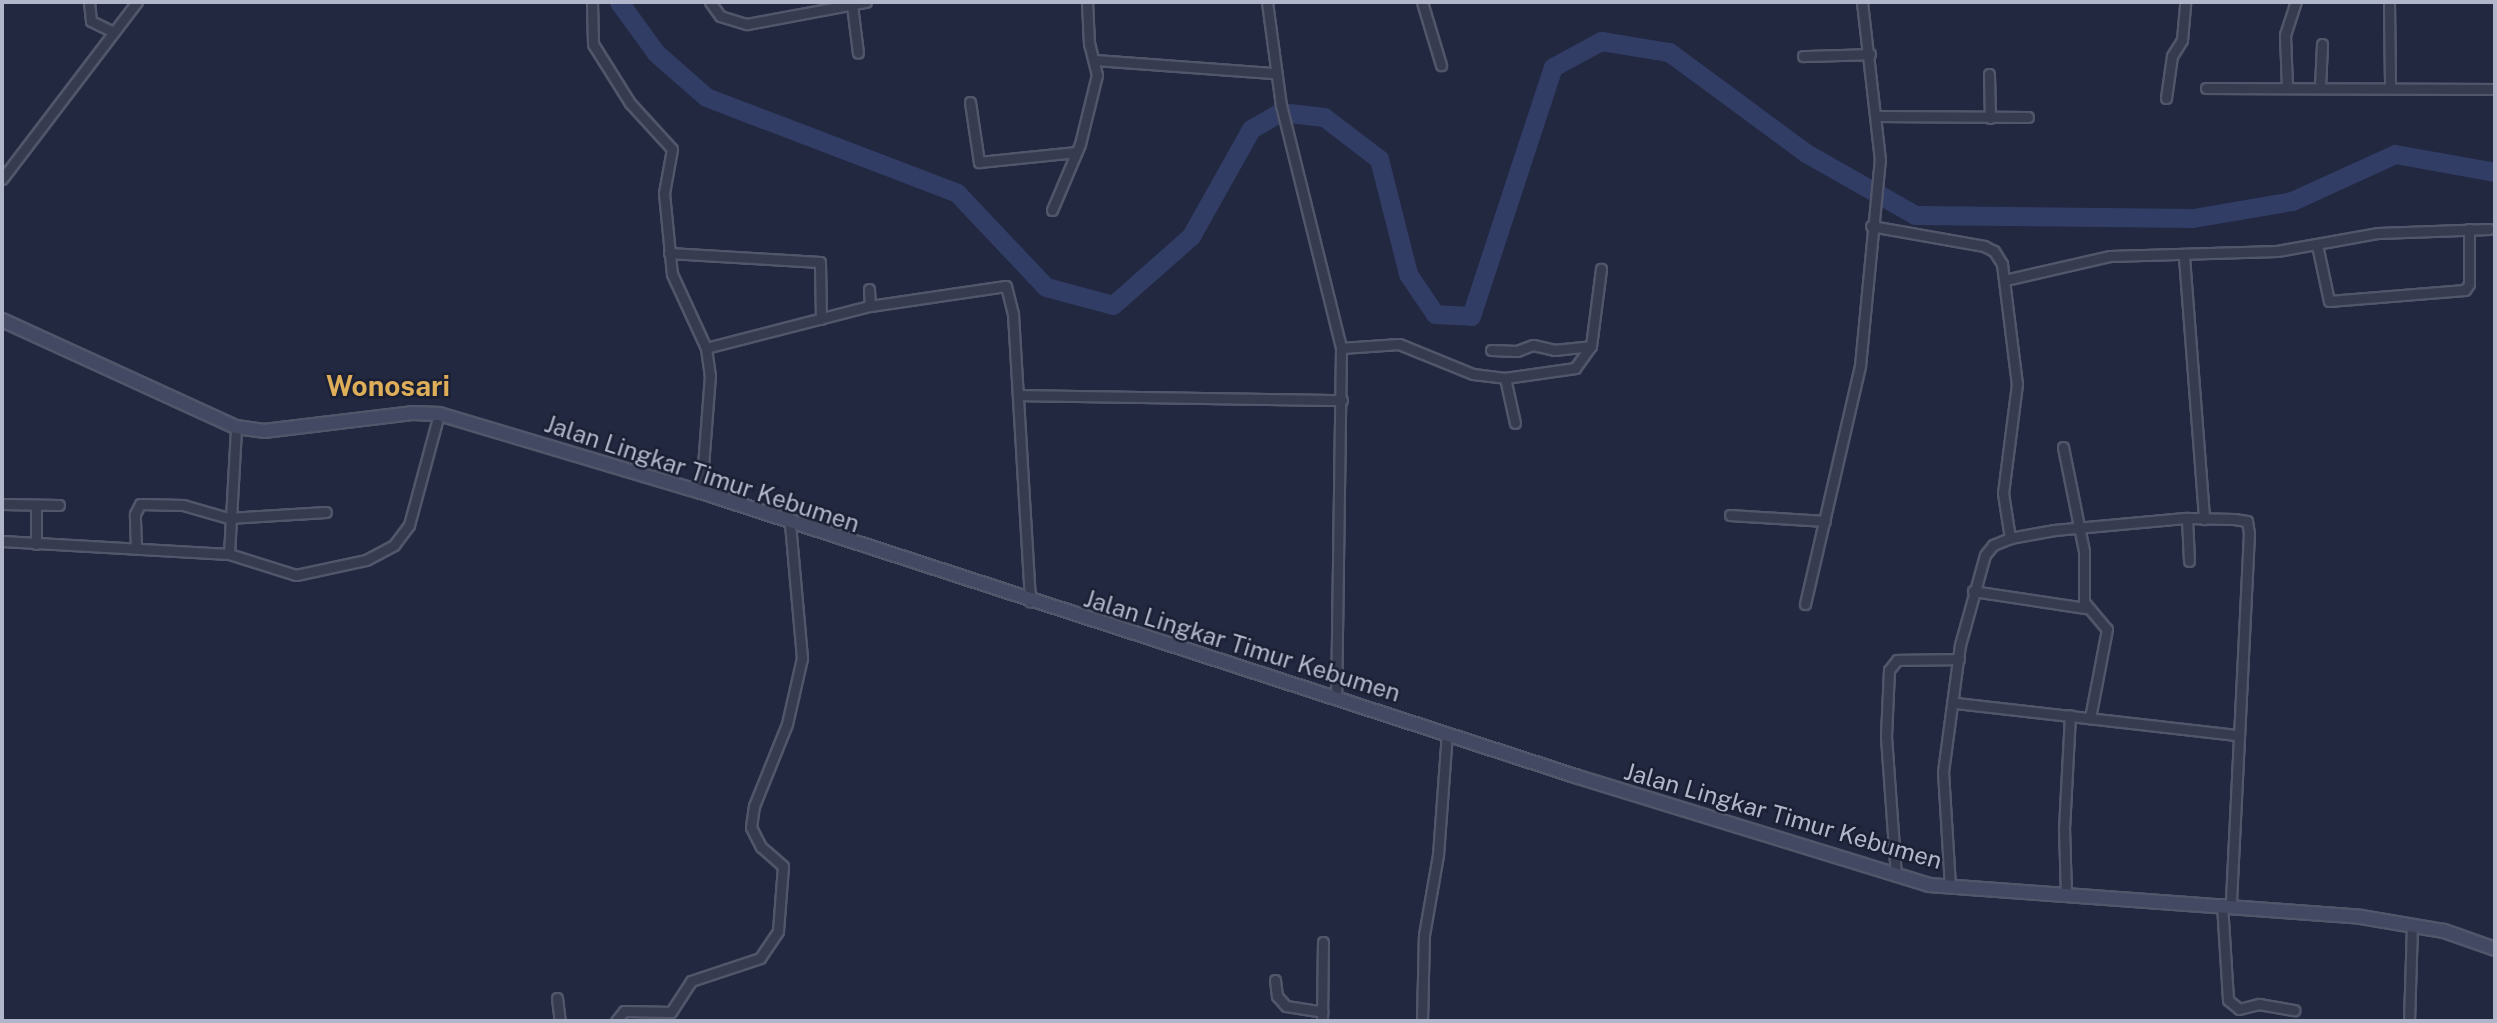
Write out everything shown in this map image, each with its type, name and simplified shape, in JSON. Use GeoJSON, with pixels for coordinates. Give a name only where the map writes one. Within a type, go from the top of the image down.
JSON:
{"type":"FeatureCollection","features":[{"type":"Feature","properties":{"kind":"main road","name":"Jalan Lingkar Timur Kebumen"},"geometry":{"type":"LineString","coordinates":[[2,320],[236,427],[264,431],[412,413],[439,414],[701,492],[790,524],[1030,602],[1896,876],[1950,886],[2227,905],[2412,924],[2495,949]]}},
{"type":"Feature","properties":{"kind":"street"},"geometry":{"type":"LineString","coordinates":[[89,2],[91,22],[114,32]]}},
{"type":"Feature","properties":{"kind":"street"},"geometry":{"type":"LineString","coordinates":[[3,177],[137,2]]}},
{"type":"Feature","properties":{"kind":"street"},"geometry":{"type":"LineString","coordinates":[[710,2],[720,16],[747,24],[866,2]]}},
{"type":"Feature","properties":{"kind":"street"},"geometry":{"type":"LineString","coordinates":[[1052,210],[1076,152],[1092,97],[1096,60],[1089,44],[1087,2]]}},
{"type":"Feature","properties":{"kind":"street"},"geometry":{"type":"LineString","coordinates":[[1267,2],[1281,106],[1341,348],[1336,697]]}},
{"type":"Feature","properties":{"kind":"street"},"geometry":{"type":"LineString","coordinates":[[1422,2],[1441,65]]}},
{"type":"Feature","properties":{"kind":"street"},"geometry":{"type":"LineString","coordinates":[[1805,604],[1860,366],[1871,222],[1880,160],[1862,2]]}},
{"type":"Feature","properties":{"kind":"street"},"geometry":{"type":"LineString","coordinates":[[2166,97],[2171,58],[2182,40],[2185,2]]}},
{"type":"Feature","properties":{"kind":"street"},"geometry":{"type":"LineString","coordinates":[[2287,88],[2286,35],[2296,2]]}},
{"type":"Feature","properties":{"kind":"street"},"geometry":{"type":"LineString","coordinates":[[2389,2],[2390,88]]}},
{"type":"Feature","properties":{"kind":"street"},"geometry":{"type":"LineString","coordinates":[[852,5],[858,53]]}},
{"type":"Feature","properties":{"kind":"street"},"geometry":{"type":"LineString","coordinates":[[593,6],[593,44],[630,103],[672,149],[664,193],[669,253],[679,297],[706,348],[712,401],[701,492]]}},
{"type":"Feature","properties":{"kind":"street"},"geometry":{"type":"LineString","coordinates":[[2320,86],[2322,44]]}},
{"type":"Feature","properties":{"kind":"street"},"geometry":{"type":"LineString","coordinates":[[1803,55],[1870,54]]}},
{"type":"Feature","properties":{"kind":"street"},"geometry":{"type":"LineString","coordinates":[[1096,60],[1275,73]]}},
{"type":"Feature","properties":{"kind":"street"},"geometry":{"type":"LineString","coordinates":[[1989,74],[1990,118]]}},
{"type":"Feature","properties":{"kind":"street"},"geometry":{"type":"LineString","coordinates":[[2206,88],[2320,86],[2495,89]]}},
{"type":"Feature","properties":{"kind":"street"},"geometry":{"type":"LineString","coordinates":[[970,102],[979,162],[1076,152]]}},
{"type":"Feature","properties":{"kind":"street"},"geometry":{"type":"LineString","coordinates":[[1876,117],[2028,117]]}},
{"type":"Feature","properties":{"kind":"street"},"geometry":{"type":"LineString","coordinates":[[1871,222],[1984,246],[1998,257],[2005,280],[2017,384],[2003,493],[2010,538]]}},
{"type":"Feature","properties":{"kind":"street"},"geometry":{"type":"LineString","coordinates":[[2005,280],[2110,256],[2184,257],[2317,245],[2414,229],[2489,229]]}},
{"type":"Feature","properties":{"kind":"street"},"geometry":{"type":"LineString","coordinates":[[2317,245],[2329,301],[2461,290],[2469,284],[2469,229]]}},
{"type":"Feature","properties":{"kind":"street"},"geometry":{"type":"LineString","coordinates":[[669,253],[820,262],[821,319]]}},
{"type":"Feature","properties":{"kind":"street"},"geometry":{"type":"LineString","coordinates":[[2184,257],[2204,519]]}},
{"type":"Feature","properties":{"kind":"street"},"geometry":{"type":"LineString","coordinates":[[1341,348],[1399,344],[1473,374],[1505,378],[1576,369],[1591,346],[1601,269]]}},
{"type":"Feature","properties":{"kind":"street"},"geometry":{"type":"LineString","coordinates":[[706,348],[870,306],[1006,286],[1012,295],[1030,602]]}},
{"type":"Feature","properties":{"kind":"street"},"geometry":{"type":"LineString","coordinates":[[869,289],[870,306]]}},
{"type":"Feature","properties":{"kind":"street"},"geometry":{"type":"LineString","coordinates":[[1491,350],[1517,351],[1533,345],[1554,350],[1591,346]]}},
{"type":"Feature","properties":{"kind":"street"},"geometry":{"type":"LineString","coordinates":[[1505,378],[1507,402],[1515,423]]}},
{"type":"Feature","properties":{"kind":"street"},"geometry":{"type":"LineString","coordinates":[[1018,395],[1342,400]]}},
{"type":"Feature","properties":{"kind":"street"},"geometry":{"type":"LineString","coordinates":[[2,541],[229,554],[296,575],[381,554],[401,536],[416,509],[439,414]]}},
{"type":"Feature","properties":{"kind":"street"},"geometry":{"type":"LineString","coordinates":[[229,554],[228,518],[236,427]]}},
{"type":"Feature","properties":{"kind":"street"},"geometry":{"type":"LineString","coordinates":[[2063,447],[2077,527],[2084,551],[2086,608]]}},
{"type":"Feature","properties":{"kind":"street"},"geometry":{"type":"LineString","coordinates":[[136,548],[135,514],[140,503],[184,505],[228,518],[326,512]]}},
{"type":"Feature","properties":{"kind":"street"},"geometry":{"type":"LineString","coordinates":[[2,504],[59,505]]}},
{"type":"Feature","properties":{"kind":"street"},"geometry":{"type":"LineString","coordinates":[[36,505],[36,544]]}},
{"type":"Feature","properties":{"kind":"street"},"geometry":{"type":"LineString","coordinates":[[1730,516],[1825,521]]}},
{"type":"Feature","properties":{"kind":"street"},"geometry":{"type":"LineString","coordinates":[[2187,518],[2189,561]]}},
{"type":"Feature","properties":{"kind":"street"},"geometry":{"type":"LineString","coordinates":[[1950,886],[1942,788],[1959,659],[1973,591],[1985,555],[1993,545],[2010,538],[2077,527],[2187,518],[2247,521],[2249,533],[2227,905],[2228,1000],[2239,1009],[2259,1004],[2294,1010]]}},
{"type":"Feature","properties":{"kind":"street"},"geometry":{"type":"LineString","coordinates":[[615,1021],[624,1011],[671,1012],[691,981],[760,958],[778,931],[783,866],[761,848],[751,828],[754,806],[787,724],[802,658],[790,524]]}},
{"type":"Feature","properties":{"kind":"street"},"geometry":{"type":"LineString","coordinates":[[1973,591],[2086,608],[2107,629],[2090,718]]}},
{"type":"Feature","properties":{"kind":"street"},"geometry":{"type":"LineString","coordinates":[[1896,876],[1886,736],[1890,666],[1897,660],[1959,659]]}},
{"type":"Feature","properties":{"kind":"street"},"geometry":{"type":"LineString","coordinates":[[1955,703],[2236,735]]}},
{"type":"Feature","properties":{"kind":"street"},"geometry":{"type":"LineString","coordinates":[[2066,895],[2070,715]]}},
{"type":"Feature","properties":{"kind":"street"},"geometry":{"type":"LineString","coordinates":[[1422,1021],[1424,935],[1438,855],[1447,733]]}},
{"type":"Feature","properties":{"kind":"street"},"geometry":{"type":"LineString","coordinates":[[2409,1021],[2412,924]]}},
{"type":"Feature","properties":{"kind":"street"},"geometry":{"type":"LineString","coordinates":[[1275,980],[1277,996],[1286,1006],[1323,1017],[1324,942]]}},
{"type":"Feature","properties":{"kind":"street"},"geometry":{"type":"LineString","coordinates":[[557,998],[560,1021]]}},
{"type":"Feature","properties":{"kind":"waterway"},"geometry":{"type":"LineString","coordinates":[[619,2],[656,53],[706,97],[957,193],[1046,287],[1113,305],[1191,236],[1251,129],[1280,112],[1324,117],[1379,159],[1408,274],[1435,314],[1471,316],[1553,67],[1601,41],[1669,52],[1806,153],[1915,215],[2193,218],[2292,201],[2395,154],[2495,172]]}},
{"type":"Feature","properties":{"kind":"district","name":"Wonosari"},"geometry":{"type":"Point","coordinates":[388,386]}}]}
